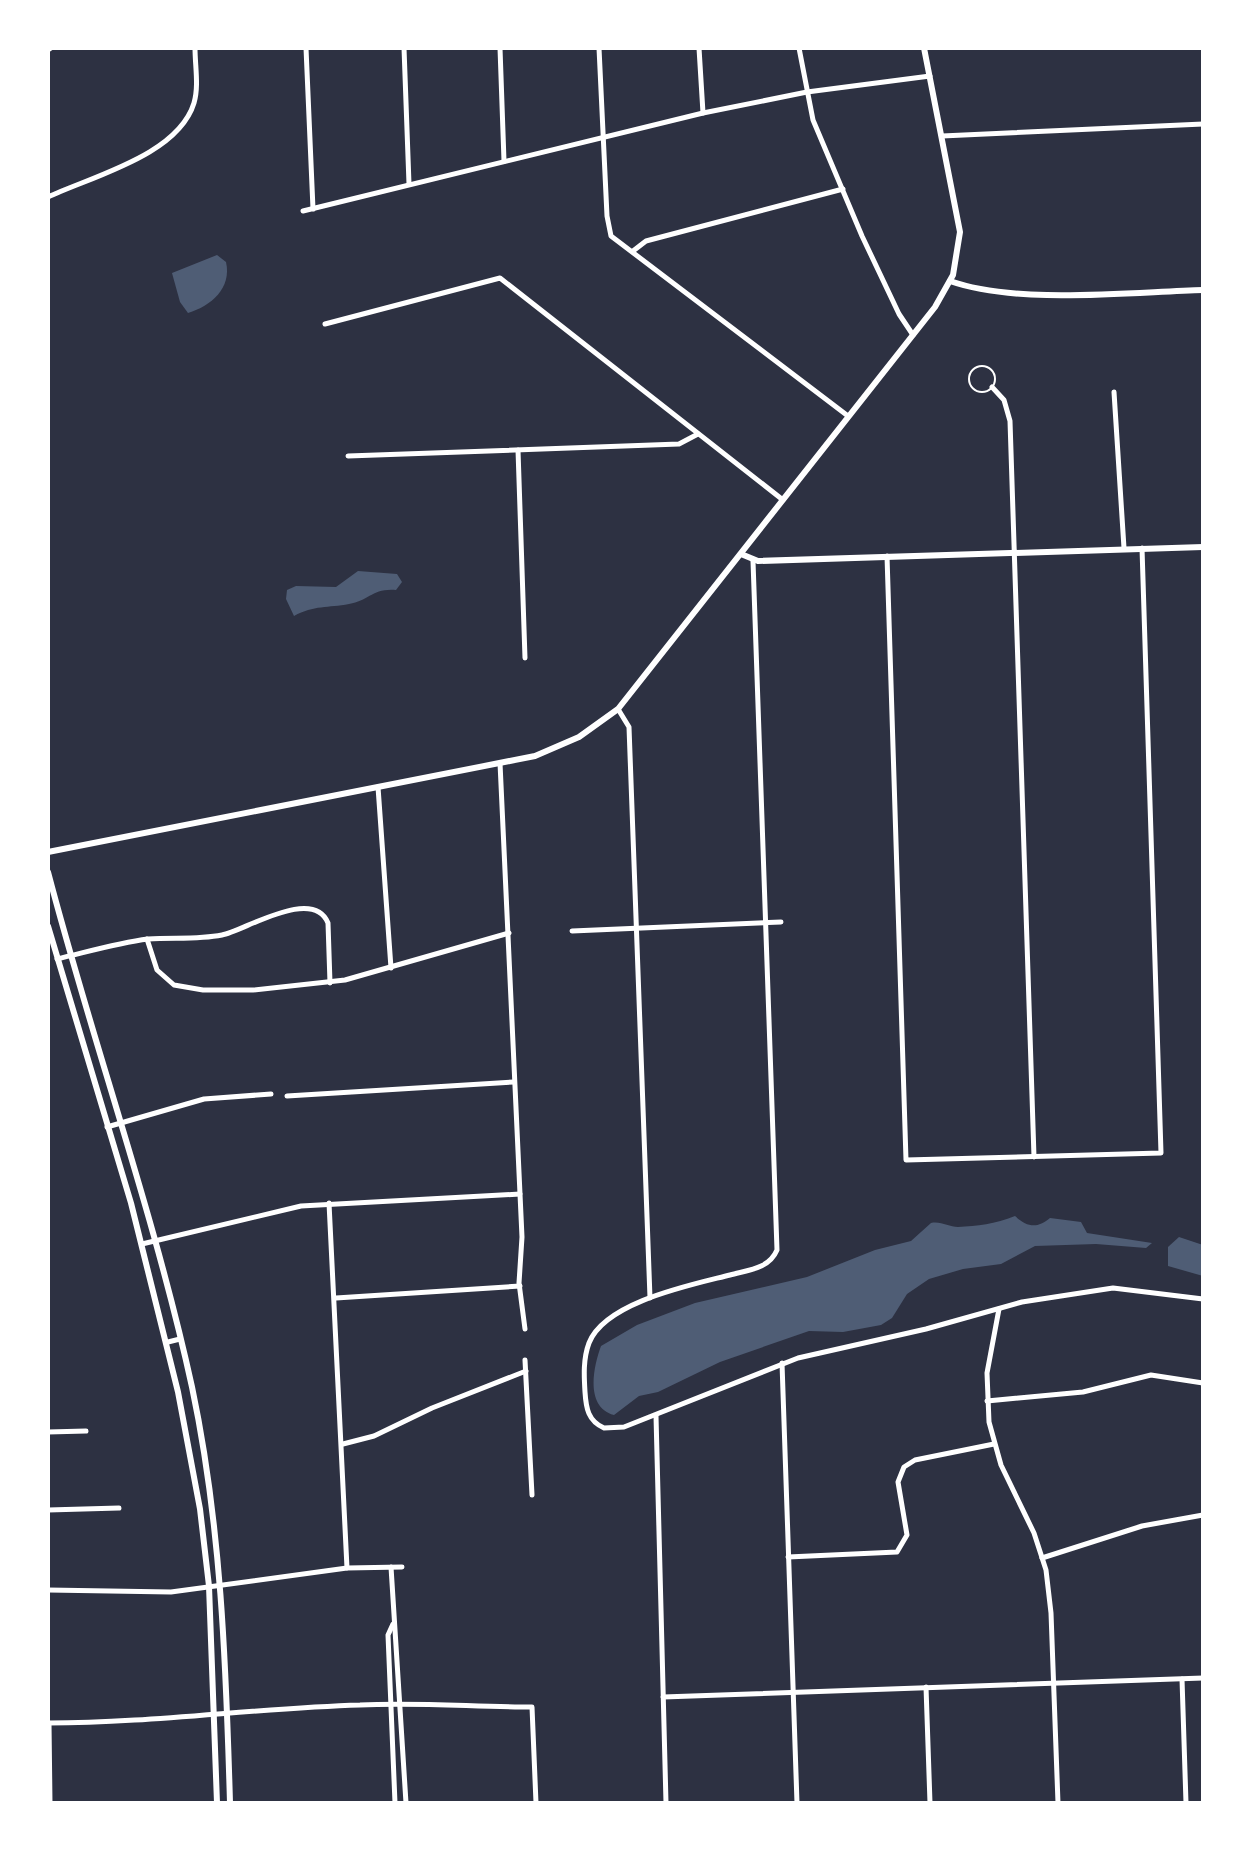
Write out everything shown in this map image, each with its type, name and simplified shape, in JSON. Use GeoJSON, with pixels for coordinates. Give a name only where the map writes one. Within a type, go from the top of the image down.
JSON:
{"type":"FeatureCollection","features":[{"type":"Feature","properties":{"kind":"street"},"geometry":{"type":"LineString","coordinates":[[48,197],[158,148],[176,133],[188,118],[195,97],[195,48]]}},
{"type":"Feature","properties":{"kind":"street"},"geometry":{"type":"LineString","coordinates":[[306,48],[313,209]]}},
{"type":"Feature","properties":{"kind":"street"},"geometry":{"type":"LineString","coordinates":[[404,48],[409,184]]}},
{"type":"Feature","properties":{"kind":"street"},"geometry":{"type":"LineString","coordinates":[[500,48],[504,161]]}},
{"type":"Feature","properties":{"kind":"street"},"geometry":{"type":"LineString","coordinates":[[599,48],[609,230],[616,242],[633,251],[848,416]]}},
{"type":"Feature","properties":{"kind":"street"},"geometry":{"type":"LineString","coordinates":[[699,48],[703,113]]}},
{"type":"Feature","properties":{"kind":"street"},"geometry":{"type":"LineString","coordinates":[[799,48],[811,115],[899,314],[913,335]]}},
{"type":"Feature","properties":{"kind":"street"},"geometry":{"type":"LineString","coordinates":[[48,852],[500,763],[565,745],[618,709],[913,335],[950,281],[960,232],[924,48]]}},
{"type":"Feature","properties":{"kind":"street"},"geometry":{"type":"LineString","coordinates":[[303,211],[703,113],[807,92],[930,76]]}},
{"type":"Feature","properties":{"kind":"street"},"geometry":{"type":"LineString","coordinates":[[942,136],[1203,124]]}},
{"type":"Feature","properties":{"kind":"street"},"geometry":{"type":"LineString","coordinates":[[633,251],[646,241],[843,189]]}},
{"type":"Feature","properties":{"kind":"street"},"geometry":{"type":"LineString","coordinates":[[325,324],[499,278],[783,500]]}},
{"type":"Feature","properties":{"kind":"street"},"geometry":{"type":"LineString","coordinates":[[950,281],[984,290],[1035,293],[1203,290]]}},
{"type":"Feature","properties":{"kind":"street"},"geometry":{"type":"LineString","coordinates":[[992,387],[1004,400],[1009,412],[1034,1157]]}},
{"type":"Feature","properties":{"kind":"street"},"geometry":{"type":"LineString","coordinates":[[1114,392],[1124,548]]}},
{"type":"Feature","properties":{"kind":"street"},"geometry":{"type":"LineString","coordinates":[[348,456],[679,444],[698,434]]}},
{"type":"Feature","properties":{"kind":"street"},"geometry":{"type":"LineString","coordinates":[[518,450],[525,658]]}},
{"type":"Feature","properties":{"kind":"street"},"geometry":{"type":"LineString","coordinates":[[741,554],[753,561],[1203,547]]}},
{"type":"Feature","properties":{"kind":"street"},"geometry":{"type":"LineString","coordinates":[[887,556],[906,1160],[1034,1157],[1161,1153],[1142,548]]}},
{"type":"Feature","properties":{"kind":"street"},"geometry":{"type":"LineString","coordinates":[[753,561],[778,1245],[772,1259],[752,1269],[650,1298],[617,1314],[596,1331],[587,1352],[584,1375],[586,1406],[599,1425],[620,1428],[782,1363],[999,1308],[1101,1289],[1203,1299]]}},
{"type":"Feature","properties":{"kind":"street"},"geometry":{"type":"LineString","coordinates":[[618,709],[629,727],[650,1298]]}},
{"type":"Feature","properties":{"kind":"street"},"geometry":{"type":"LineString","coordinates":[[500,763],[520,1194],[520,1286],[525,1329]]}},
{"type":"Feature","properties":{"kind":"street"},"geometry":{"type":"LineString","coordinates":[[378,787],[391,968]]}},
{"type":"Feature","properties":{"kind":"street"},"geometry":{"type":"LineString","coordinates":[[48,872],[69,956],[156,1241],[192,1389],[222,1585],[230,1803]]}},
{"type":"Feature","properties":{"kind":"street"},"geometry":{"type":"LineString","coordinates":[[56,960],[147,939],[218,936],[271,914],[317,911],[328,923],[330,983]]}},
{"type":"Feature","properties":{"kind":"street"},"geometry":{"type":"LineString","coordinates":[[572,931],[781,922]]}},
{"type":"Feature","properties":{"kind":"street"},"geometry":{"type":"LineString","coordinates":[[48,926],[142,1244],[178,1392],[209,1586],[217,1803]]}},
{"type":"Feature","properties":{"kind":"street"},"geometry":{"type":"LineString","coordinates":[[147,939],[158,972],[180,987],[253,990],[330,983],[509,933]]}},
{"type":"Feature","properties":{"kind":"street"},"geometry":{"type":"LineString","coordinates":[[287,1096],[514,1082]]}},
{"type":"Feature","properties":{"kind":"street"},"geometry":{"type":"LineString","coordinates":[[106,1127],[204,1099],[271,1094]]}},
{"type":"Feature","properties":{"kind":"street"},"geometry":{"type":"LineString","coordinates":[[142,1244],[278,1209],[329,1203],[520,1194]]}},
{"type":"Feature","properties":{"kind":"street"},"geometry":{"type":"LineString","coordinates":[[329,1203],[347,1568]]}},
{"type":"Feature","properties":{"kind":"street"},"geometry":{"type":"LineString","coordinates":[[336,1298],[520,1286]]}},
{"type":"Feature","properties":{"kind":"street"},"geometry":{"type":"LineString","coordinates":[[999,1308],[988,1361],[987,1401],[994,1444],[1042,1558],[1051,1613],[1058,1803]]}},
{"type":"Feature","properties":{"kind":"street"},"geometry":{"type":"LineString","coordinates":[[168,1342],[180,1339]]}},
{"type":"Feature","properties":{"kind":"street"},"geometry":{"type":"LineString","coordinates":[[525,1360],[532,1495]]}},
{"type":"Feature","properties":{"kind":"street"},"geometry":{"type":"LineString","coordinates":[[782,1363],[797,1803]]}},
{"type":"Feature","properties":{"kind":"street"},"geometry":{"type":"LineString","coordinates":[[343,1444],[374,1436],[445,1402],[526,1371]]}},
{"type":"Feature","properties":{"kind":"street"},"geometry":{"type":"LineString","coordinates":[[987,1401],[1083,1392],[1151,1375],[1203,1383]]}},
{"type":"Feature","properties":{"kind":"street"},"geometry":{"type":"LineString","coordinates":[[178,1392],[192,1389]]}},
{"type":"Feature","properties":{"kind":"street"},"geometry":{"type":"LineString","coordinates":[[656,1416],[666,1803]]}},
{"type":"Feature","properties":{"kind":"street"},"geometry":{"type":"LineString","coordinates":[[48,1432],[86,1431]]}},
{"type":"Feature","properties":{"kind":"street"},"geometry":{"type":"LineString","coordinates":[[788,1557],[897,1552],[907,1535],[898,1482],[904,1467],[915,1460],[994,1444]]}},
{"type":"Feature","properties":{"kind":"street"},"geometry":{"type":"LineString","coordinates":[[194,1479],[207,1478]]}},
{"type":"Feature","properties":{"kind":"street"},"geometry":{"type":"LineString","coordinates":[[48,1510],[119,1508]]}},
{"type":"Feature","properties":{"kind":"street"},"geometry":{"type":"LineString","coordinates":[[1042,1558],[1142,1526],[1203,1515]]}},
{"type":"Feature","properties":{"kind":"street"},"geometry":{"type":"LineString","coordinates":[[391,1567],[393,1623],[398,1634],[406,1803]]}},
{"type":"Feature","properties":{"kind":"street"},"geometry":{"type":"LineString","coordinates":[[48,1590],[161,1592],[347,1568],[402,1567]]}},
{"type":"Feature","properties":{"kind":"street"},"geometry":{"type":"LineString","coordinates":[[393,1623],[388,1635],[395,1803]]}},
{"type":"Feature","properties":{"kind":"street"},"geometry":{"type":"LineString","coordinates":[[663,1697],[1203,1678]]}},
{"type":"Feature","properties":{"kind":"street"},"geometry":{"type":"LineString","coordinates":[[1182,1679],[1186,1803]]}},
{"type":"Feature","properties":{"kind":"street"},"geometry":{"type":"LineString","coordinates":[[926,1687],[930,1803]]}},
{"type":"Feature","properties":{"kind":"street"},"geometry":{"type":"LineString","coordinates":[[50,1803],[48,1723],[140,1721],[227,1712],[402,1705],[532,1707],[536,1803]]}},
{"type":"Feature","properties":{"kind":"lane"},"geometry":{"type":"LineString","coordinates":[[981,367],[990,370],[995,378],[992,387],[984,392],[975,389],[970,381],[973,372],[981,367]]}},
{"type":"Feature","properties":{"kind":"water"},"geometry":{"type":"Polygon","coordinates":[[[217,255],[226,262],[223,288],[212,301],[188,313],[180,302],[172,273],[217,255]]]}},
{"type":"Feature","properties":{"kind":"water"},"geometry":{"type":"Polygon","coordinates":[[[358,571],[397,574],[402,582],[396,590],[381,591],[356,602],[315,608],[294,616],[286,599],[287,590],[296,586],[336,587],[358,571]]]}},
{"type":"Feature","properties":{"kind":"water"},"geometry":{"type":"Polygon","coordinates":[[[1015,1216],[1032,1225],[1050,1218],[1081,1222],[1087,1233],[1152,1243],[1146,1248],[1096,1244],[1035,1246],[1001,1264],[963,1269],[929,1279],[907,1294],[892,1318],[881,1325],[843,1332],[809,1331],[720,1362],[658,1392],[639,1396],[614,1415],[605,1411],[595,1395],[594,1375],[601,1346],[637,1325],[695,1303],[807,1277],[875,1250],[911,1241],[931,1223],[972,1226],[1015,1216]]]}},
{"type":"Feature","properties":{"kind":"water"},"geometry":{"type":"Polygon","coordinates":[[[1179,1237],[1203,1245],[1203,1276],[1168,1266],[1168,1247],[1179,1237]]]}}]}
